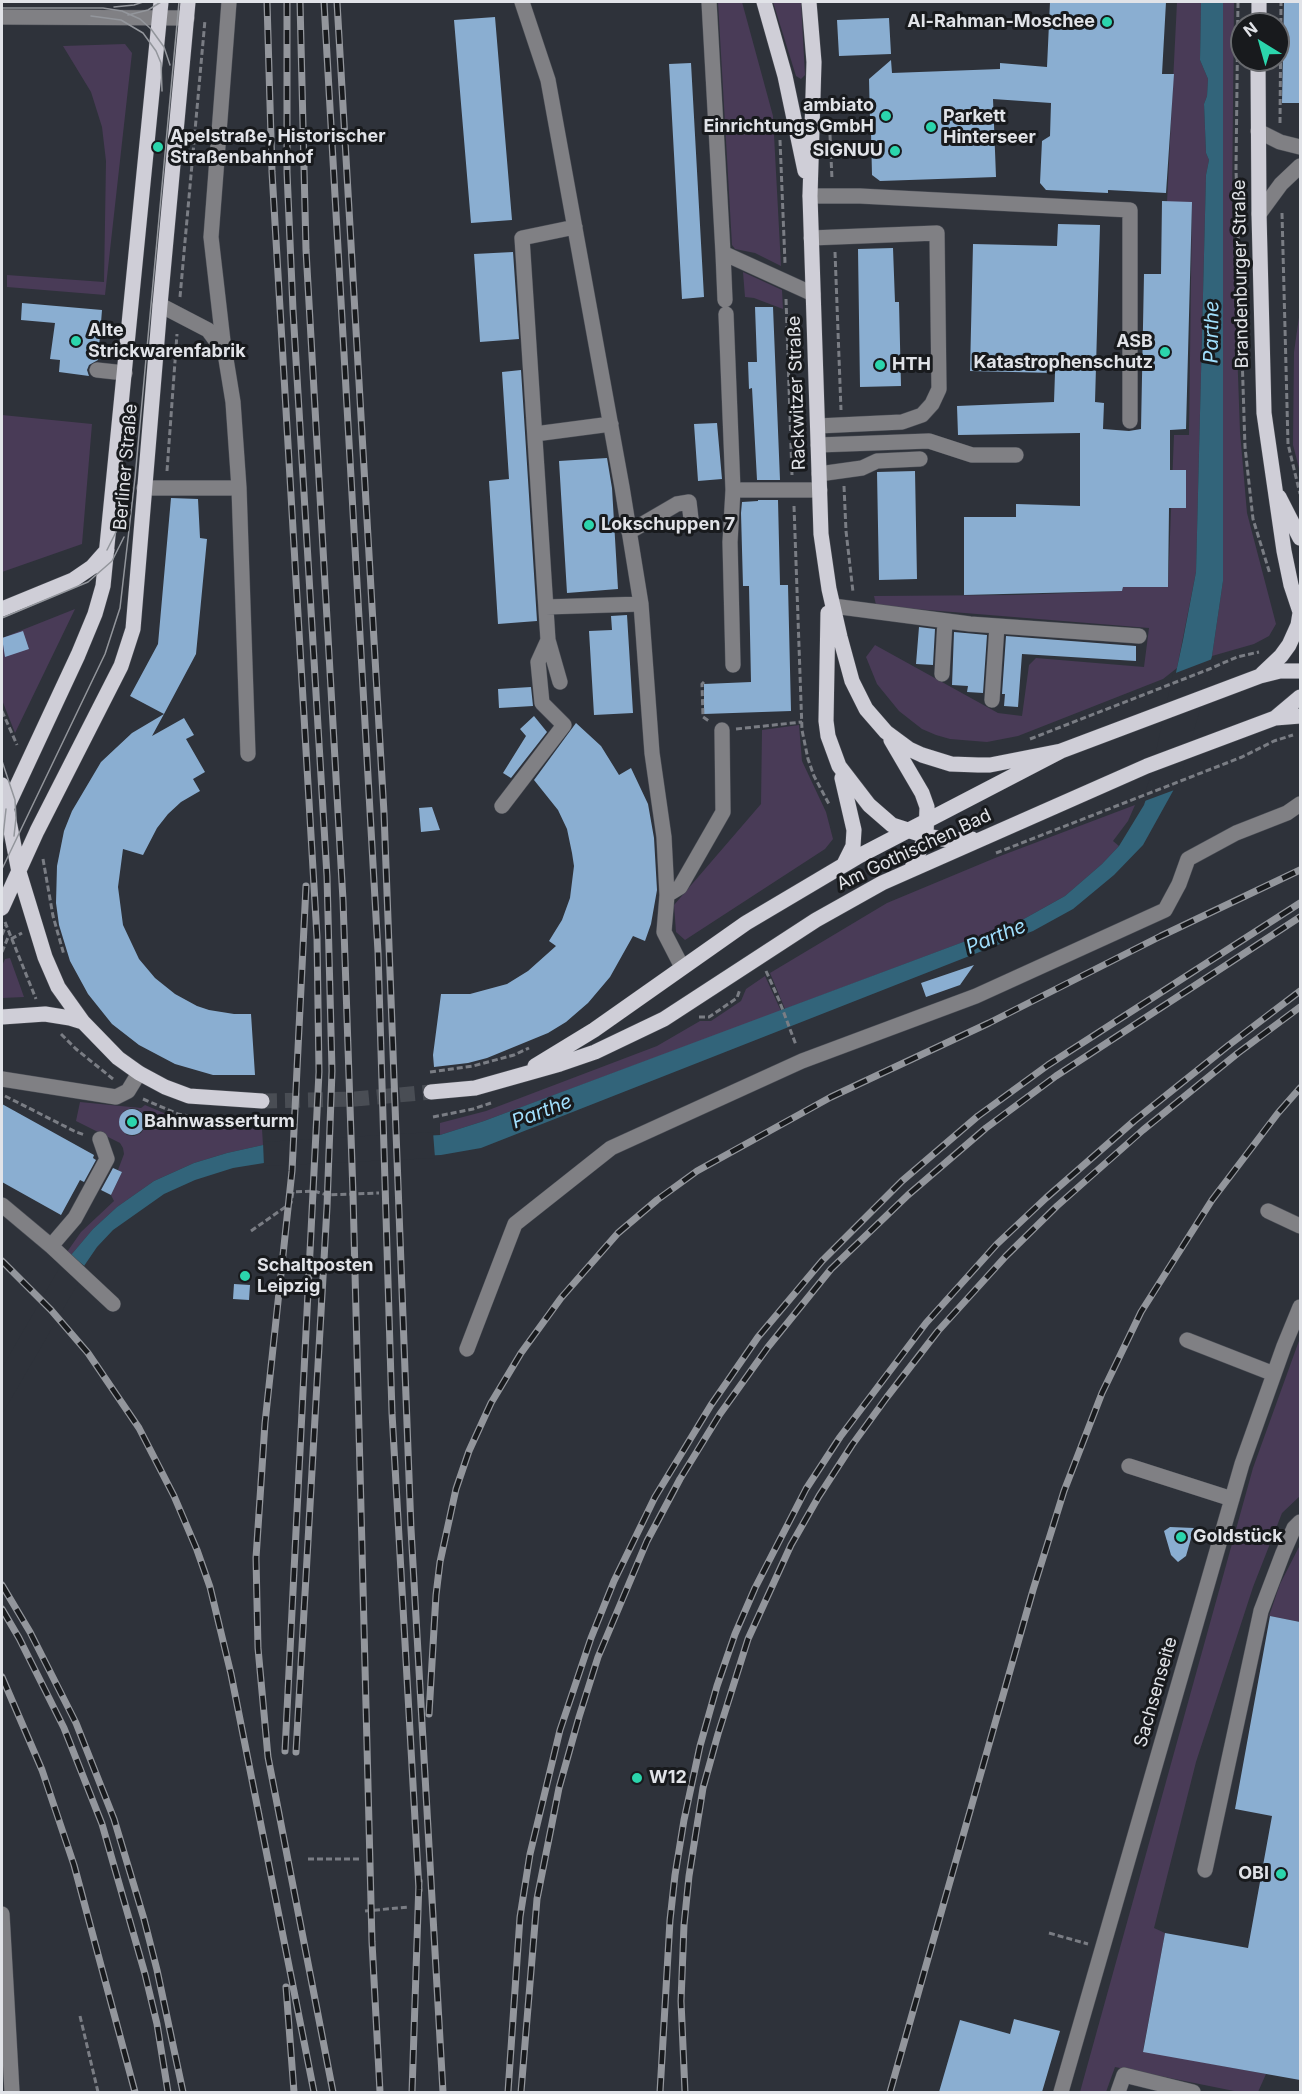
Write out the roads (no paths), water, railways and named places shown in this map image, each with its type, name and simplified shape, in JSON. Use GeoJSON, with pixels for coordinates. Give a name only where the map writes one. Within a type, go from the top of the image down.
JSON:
{"type":"FeatureCollection","features":[{"type":"Feature","properties":{"kind":"main road","name":"Berliner Straße"},"geometry":{"type":"LineString","coordinates":[[2,908],[127,650],[135,614],[144,488],[188,2]]}},
{"type":"Feature","properties":{"kind":"main road","name":"Rackwitzer Straße"},"geometry":{"type":"LineString","coordinates":[[764,2],[785,76],[810,196]]}},
{"type":"Feature","properties":{"kind":"main road","name":"Rackwitzer Straße"},"geometry":{"type":"LineString","coordinates":[[809,2],[814,62],[810,196],[821,534],[829,589],[846,658],[866,709],[886,732],[909,749],[922,755],[951,764],[990,765],[1061,752]]}},
{"type":"Feature","properties":{"kind":"main road","name":"Berliner Straße"},"geometry":{"type":"LineString","coordinates":[[4,814],[91,626],[103,586],[160,9]]}},
{"type":"Feature","properties":{"kind":"main road","name":"Brandenburger Straße"},"geometry":{"type":"LineString","coordinates":[[1258,72],[1257,131],[1264,413],[1284,551],[1300,613]]}},
{"type":"Feature","properties":{"kind":"main road","name":"Brandenburger Straße"},"geometry":{"type":"LineString","coordinates":[[1275,486],[1300,538]]}},
{"type":"Feature","properties":{"kind":"main road"},"geometry":{"type":"LineString","coordinates":[[2,609],[77,578],[95,564],[107,550]]}},
{"type":"Feature","properties":{"kind":"main road","name":"Rackwitzer Straße"},"geometry":{"type":"LineString","coordinates":[[829,589],[825,704],[828,736],[839,766],[854,788],[879,816],[892,825],[908,831]]}},
{"type":"Feature","properties":{"kind":"main road","name":"Am Gothischen Bad"},"geometry":{"type":"LineString","coordinates":[[1260,676],[1272,666],[1289,645],[1298,625],[1300,613]]}},
{"type":"Feature","properties":{"kind":"main road","name":"Am Gothischen Bad"},"geometry":{"type":"LineString","coordinates":[[519,1076],[594,1030],[746,923],[844,864],[928,820],[1061,752],[1260,676],[1280,671],[1300,671]]}},
{"type":"Feature","properties":{"kind":"main road","name":"Am Gothischen Bad"},"geometry":{"type":"LineString","coordinates":[[431,1092],[475,1088],[560,1065],[647,1029],[862,892],[1147,766],[1275,717],[1300,697]]}},
{"type":"Feature","properties":{"kind":"main road","name":"Am Gothischen Bad"},"geometry":{"type":"LineString","coordinates":[[1275,717],[1300,716]]}},
{"type":"Feature","properties":{"kind":"main road"},"geometry":{"type":"LineString","coordinates":[[886,732],[925,799],[928,820],[926,836],[910,870]]}},
{"type":"Feature","properties":{"kind":"main road"},"geometry":{"type":"LineString","coordinates":[[839,766],[854,830],[853,846],[844,864]]}},
{"type":"Feature","properties":{"kind":"main road"},"geometry":{"type":"LineString","coordinates":[[2,785],[4,814],[19,872],[49,968],[67,1001],[83,1022],[118,1058],[165,1087],[189,1096],[262,1101]]}},
{"type":"Feature","properties":{"kind":"main road","name":"Am Gothischen Bad"},"geometry":{"type":"LineString","coordinates":[[908,831],[926,836]]}},
{"type":"Feature","properties":{"kind":"main road"},"geometry":{"type":"LineString","coordinates":[[926,836],[956,840],[988,836]]}},
{"type":"Feature","properties":{"kind":"main road"},"geometry":{"type":"LineString","coordinates":[[2,1017],[45,1014],[83,1022]]}},
{"type":"Feature","properties":{"kind":"street"},"geometry":{"type":"LineString","coordinates":[[228,2],[211,237],[233,402],[239,489],[248,754]]}},
{"type":"Feature","properties":{"kind":"street"},"geometry":{"type":"LineString","coordinates":[[522,2],[548,80],[611,424],[641,604],[652,753],[664,837],[667,895],[664,932],[682,967]]}},
{"type":"Feature","properties":{"kind":"street"},"geometry":{"type":"LineString","coordinates":[[709,2],[726,307],[733,490],[730,542],[733,665]]}},
{"type":"Feature","properties":{"kind":"street"},"geometry":{"type":"LineString","coordinates":[[2,17],[160,9],[187,18]]}},
{"type":"Feature","properties":{"kind":"street"},"geometry":{"type":"LineString","coordinates":[[1257,131],[1280,142],[1300,147]]}},
{"type":"Feature","properties":{"kind":"street"},"geometry":{"type":"LineString","coordinates":[[1259,214],[1281,184],[1300,166]]}},
{"type":"Feature","properties":{"kind":"street"},"geometry":{"type":"LineString","coordinates":[[810,196],[833,195],[1130,210],[1130,421]]}},
{"type":"Feature","properties":{"kind":"street"},"geometry":{"type":"LineString","coordinates":[[560,682],[548,640],[522,238],[575,227]]}},
{"type":"Feature","properties":{"kind":"street"},"geometry":{"type":"LineString","coordinates":[[811,238],[937,233],[939,389],[932,404],[922,415],[902,422],[818,426]]}},
{"type":"Feature","properties":{"kind":"street"},"geometry":{"type":"LineString","coordinates":[[723,253],[813,294]]}},
{"type":"Feature","properties":{"kind":"street"},"geometry":{"type":"LineString","coordinates":[[160,305],[208,330],[225,353]]}},
{"type":"Feature","properties":{"kind":"street"},"geometry":{"type":"LineString","coordinates":[[97,370],[125,373]]}},
{"type":"Feature","properties":{"kind":"street"},"geometry":{"type":"LineString","coordinates":[[535,434],[611,424]]}},
{"type":"Feature","properties":{"kind":"street"},"geometry":{"type":"LineString","coordinates":[[818,445],[929,441],[972,455],[1016,455]]}},
{"type":"Feature","properties":{"kind":"street"},"geometry":{"type":"LineString","coordinates":[[819,474],[862,468],[877,461],[920,459]]}},
{"type":"Feature","properties":{"kind":"street"},"geometry":{"type":"LineString","coordinates":[[144,488],[239,489]]}},
{"type":"Feature","properties":{"kind":"street"},"geometry":{"type":"LineString","coordinates":[[733,490],[820,490]]}},
{"type":"Feature","properties":{"kind":"street"},"geometry":{"type":"LineString","coordinates":[[629,532],[677,504],[689,502],[692,519]]}},
{"type":"Feature","properties":{"kind":"street"},"geometry":{"type":"LineString","coordinates":[[546,607],[641,604]]}},
{"type":"Feature","properties":{"kind":"street"},"geometry":{"type":"LineString","coordinates":[[833,606],[945,621],[1139,636]]}},
{"type":"Feature","properties":{"kind":"street"},"geometry":{"type":"LineString","coordinates":[[942,674],[945,621]]}},
{"type":"Feature","properties":{"kind":"street"},"geometry":{"type":"LineString","coordinates":[[992,700],[997,626]]}},
{"type":"Feature","properties":{"kind":"street"},"geometry":{"type":"LineString","coordinates":[[502,806],[564,725],[542,703],[538,662],[548,640]]}},
{"type":"Feature","properties":{"kind":"street"},"geometry":{"type":"LineString","coordinates":[[667,895],[680,887],[723,812],[722,730]]}},
{"type":"Feature","properties":{"kind":"street"},"geometry":{"type":"LineString","coordinates":[[467,1349],[515,1224],[611,1148],[801,1061],[975,996],[1165,910],[1179,884],[1188,859],[1236,833],[1287,813],[1300,804]]}},
{"type":"Feature","properties":{"kind":"street"},"geometry":{"type":"LineString","coordinates":[[2,1079],[110,1096],[122,1095],[128,1091],[139,1073]]}},
{"type":"Feature","properties":{"kind":"street"},"geometry":{"type":"LineString","coordinates":[[51,1246],[75,1218],[107,1159],[100,1139]]}},
{"type":"Feature","properties":{"kind":"street"},"geometry":{"type":"LineString","coordinates":[[2,1206],[51,1246],[113,1304]]}},
{"type":"Feature","properties":{"kind":"street"},"geometry":{"type":"LineString","coordinates":[[1268,1211],[1300,1226]]}},
{"type":"Feature","properties":{"kind":"street","name":"Sachsenseite"},"geometry":{"type":"LineString","coordinates":[[1061,2092],[1242,1464],[1300,1307]]}},
{"type":"Feature","properties":{"kind":"street"},"geometry":{"type":"LineString","coordinates":[[1187,1340],[1274,1374]]}},
{"type":"Feature","properties":{"kind":"street"},"geometry":{"type":"LineString","coordinates":[[1129,1466],[1232,1498]]}},
{"type":"Feature","properties":{"kind":"street"},"geometry":{"type":"LineString","coordinates":[[1205,1870],[1261,1611],[1283,1553],[1294,1528],[1300,1522]]}},
{"type":"Feature","properties":{"kind":"street"},"geometry":{"type":"LineString","coordinates":[[2,1914],[4,2001],[12,2092]]}},
{"type":"Feature","properties":{"kind":"street"},"geometry":{"type":"LineString","coordinates":[[1118,2092],[1124,2075],[1193,2092]]}},
{"type":"Feature","properties":{"kind":"water","name":"Parthe"},"geometry":{"type":"Polygon","coordinates":[[[1201,2],[1223,2],[1223,581],[1212,656],[1178,777],[1173,791],[1143,845],[1114,875],[1073,909],[1033,931],[481,1148],[441,1155],[264,1163],[233,1168],[195,1180],[164,1194],[113,1230],[84,1266],[71,1255],[93,1229],[117,1207],[154,1181],[194,1163],[263,1145],[440,1135],[484,1121],[1022,920],[1065,896],[1119,846],[1144,805],[1154,775],[1196,572],[1206,175],[1209,160],[1206,153],[1204,104],[1208,79],[1200,60],[1201,2]]]}},
{"type":"Feature","properties":{"kind":"tunnel"},"geometry":{"type":"LineString","coordinates":[[262,1101],[355,1099],[431,1092]]}},
{"type":"Feature","properties":{"kind":"tram line"},"geometry":{"type":"LineString","coordinates":[[114,7],[143,2]]}},
{"type":"Feature","properties":{"kind":"tram line"},"geometry":{"type":"LineString","coordinates":[[128,15],[148,10],[161,2]]}},
{"type":"Feature","properties":{"kind":"tram line"},"geometry":{"type":"LineString","coordinates":[[2,869],[105,654],[120,608],[135,478],[179,2]]}},
{"type":"Feature","properties":{"kind":"tram line"},"geometry":{"type":"LineString","coordinates":[[2,8],[103,8],[122,11],[140,19],[151,29],[164,47],[170,65]]}},
{"type":"Feature","properties":{"kind":"tram line"},"geometry":{"type":"LineString","coordinates":[[91,16],[121,20],[143,33],[156,51],[161,63],[162,91]]}},
{"type":"Feature","properties":{"kind":"tram line"},"geometry":{"type":"LineString","coordinates":[[107,550],[120,524],[125,495]]}},
{"type":"Feature","properties":{"kind":"tram line"},"geometry":{"type":"LineString","coordinates":[[2,618],[88,582],[112,561],[124,537]]}},
{"type":"Feature","properties":{"kind":"tram line"},"geometry":{"type":"LineString","coordinates":[[2,761],[15,800],[14,836]]}},
{"type":"Feature","properties":{"kind":"tram line"},"geometry":{"type":"LineString","coordinates":[[2,846],[6,809]]}},
{"type":"Feature","properties":{"kind":"railway"},"geometry":{"type":"LineString","coordinates":[[267,2],[272,172],[317,937],[319,1072],[285,1751]]}},
{"type":"Feature","properties":{"kind":"railway"},"geometry":{"type":"LineString","coordinates":[[287,2],[287,172],[293,310],[327,876],[332,1071],[327,1207],[296,1752]]}},
{"type":"Feature","properties":{"kind":"railway"},"geometry":{"type":"LineString","coordinates":[[300,2],[306,250],[343,900],[353,1194],[372,1942],[380,2092]]}},
{"type":"Feature","properties":{"kind":"railway"},"geometry":{"type":"LineString","coordinates":[[324,2],[378,952],[392,1413],[419,1890]]}},
{"type":"Feature","properties":{"kind":"railway"},"geometry":{"type":"LineString","coordinates":[[337,2],[384,813],[411,1529],[443,2092]]}},
{"type":"Feature","properties":{"kind":"railway"},"geometry":{"type":"LineString","coordinates":[[429,1714],[440,1562],[456,1489],[469,1451],[491,1403],[521,1353],[561,1298],[618,1233],[657,1200],[697,1171],[831,1097],[989,1023],[1161,936],[1300,870]]}},
{"type":"Feature","properties":{"kind":"railway"},"geometry":{"type":"LineString","coordinates":[[306,886],[292,1171],[265,1423],[256,1558],[258,1648],[268,1757],[333,2092]]}},
{"type":"Feature","properties":{"kind":"railway"},"geometry":{"type":"LineString","coordinates":[[508,2092],[520,1917],[530,1854],[560,1730],[591,1638],[614,1581],[655,1497],[711,1405],[758,1337],[822,1261],[902,1181],[978,1116],[1048,1065],[1300,903]]}},
{"type":"Feature","properties":{"kind":"railway"},"geometry":{"type":"LineString","coordinates":[[521,2092],[537,1899],[559,1788],[579,1717],[598,1657],[647,1541],[680,1479],[720,1414],[768,1347],[831,1269],[908,1195],[986,1128],[1056,1076],[1300,917]]}},
{"type":"Feature","properties":{"kind":"railway"},"geometry":{"type":"LineString","coordinates":[[660,2092],[670,1920],[675,1875],[700,1746],[735,1634],[755,1588],[806,1489],[840,1437],[926,1323],[997,1244],[1134,1121],[1300,991]]}},
{"type":"Feature","properties":{"kind":"railway"},"geometry":{"type":"LineString","coordinates":[[685,2092],[681,2001],[684,1925],[703,1788],[748,1639],[791,1545],[852,1445],[887,1397],[938,1331],[1006,1256],[1057,1206],[1143,1130],[1238,1053],[1300,1007]]}},
{"type":"Feature","properties":{"kind":"railway"},"geometry":{"type":"LineString","coordinates":[[890,2092],[1033,1590],[1064,1491],[1102,1393],[1141,1312],[1212,1200],[1278,1113],[1300,1088]]}},
{"type":"Feature","properties":{"kind":"railway"},"geometry":{"type":"LineString","coordinates":[[2,1261],[51,1310],[88,1353],[139,1428],[174,1496],[197,1550],[210,1587],[231,1674],[314,2092]]}},
{"type":"Feature","properties":{"kind":"railway"},"geometry":{"type":"LineString","coordinates":[[2,1585],[30,1632],[76,1723],[114,1819],[157,1970],[183,2092]]}},
{"type":"Feature","properties":{"kind":"railway"},"geometry":{"type":"LineString","coordinates":[[2,1609],[64,1728],[102,1824],[145,1974],[157,2024],[168,2092]]}},
{"type":"Feature","properties":{"kind":"railway"},"geometry":{"type":"LineString","coordinates":[[2,1677],[42,1770],[74,1865],[135,2092]]}},
{"type":"Feature","properties":{"kind":"railway"},"geometry":{"type":"LineString","coordinates":[[412,2092],[419,1881]]}},
{"type":"Feature","properties":{"kind":"railway"},"geometry":{"type":"LineString","coordinates":[[286,1987],[294,2092]]}},
{"type":"Feature","properties":{"kind":"place","name":"Al-Rahman-Moschee"},"geometry":{"type":"Point","coordinates":[1107,22]}},
{"type":"Feature","properties":{"kind":"place","name":"ambiato Einrichtungs GmbH"},"geometry":{"type":"Point","coordinates":[886,116]}},
{"type":"Feature","properties":{"kind":"place","name":"Parkett Hinterseer"},"geometry":{"type":"Point","coordinates":[931,127]}},
{"type":"Feature","properties":{"kind":"place","name":"Apelstraße, Historischer Straßenbahnhof"},"geometry":{"type":"Point","coordinates":[158,147]}},
{"type":"Feature","properties":{"kind":"place","name":"SIGNUU"},"geometry":{"type":"Point","coordinates":[895,151]}},
{"type":"Feature","properties":{"kind":"place","name":"Alte Strickwarenfabrik"},"geometry":{"type":"Point","coordinates":[76,341]}},
{"type":"Feature","properties":{"kind":"place","name":"ASB Katastrophenschutz"},"geometry":{"type":"Point","coordinates":[1165,352]}},
{"type":"Feature","properties":{"kind":"place","name":"HTH"},"geometry":{"type":"Point","coordinates":[880,365]}},
{"type":"Feature","properties":{"kind":"place","name":"Lokschuppen 7"},"geometry":{"type":"Point","coordinates":[589,525]}},
{"type":"Feature","properties":{"kind":"place","name":"Bahnwasserturm"},"geometry":{"type":"Point","coordinates":[132,1122]}},
{"type":"Feature","properties":{"kind":"place","name":"Schaltposten Leipzig"},"geometry":{"type":"Point","coordinates":[245,1276]}},
{"type":"Feature","properties":{"kind":"place","name":"Goldstück"},"geometry":{"type":"Point","coordinates":[1181,1537]}},
{"type":"Feature","properties":{"kind":"place","name":"W12"},"geometry":{"type":"Point","coordinates":[637,1778]}},
{"type":"Feature","properties":{"kind":"place","name":"OBI"},"geometry":{"type":"Point","coordinates":[1281,1874]}}]}
